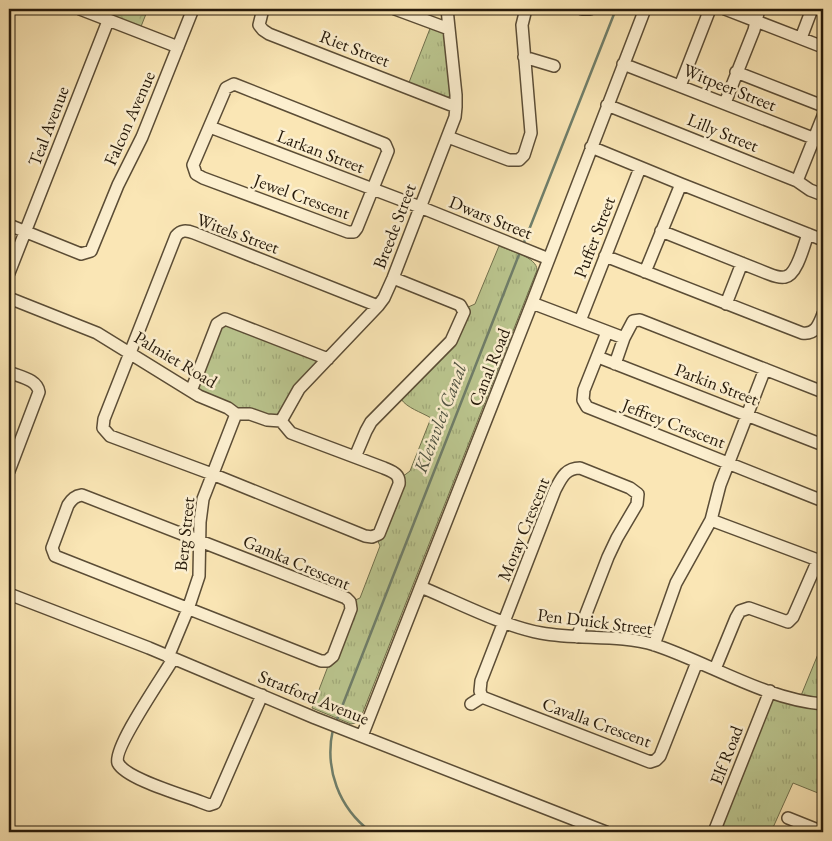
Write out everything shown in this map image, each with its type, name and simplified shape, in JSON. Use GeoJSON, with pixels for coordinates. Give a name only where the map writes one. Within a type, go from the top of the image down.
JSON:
{"type":"FeatureCollection","features":[{"type":"Feature","properties":{"kind":"street"},"geometry":{"type":"LineString","coordinates":[[80,9],[178,47]]}},
{"type":"Feature","properties":{"kind":"street","name":"Falcon Avenue"},"geometry":{"type":"LineString","coordinates":[[25,232],[81,254],[91,251],[118,185],[142,137],[193,9]]}},
{"type":"Feature","properties":{"kind":"street","name":"Riet Street"},"geometry":{"type":"LineString","coordinates":[[263,9],[259,25],[269,34],[456,107]]}},
{"type":"Feature","properties":{"kind":"street"},"geometry":{"type":"LineString","coordinates":[[395,9],[449,29]]}},
{"type":"Feature","properties":{"kind":"street","name":"Breede Street"},"geometry":{"type":"LineString","coordinates":[[281,421],[299,389],[378,306],[384,298],[393,278],[448,137],[456,107],[447,9]]}},
{"type":"Feature","properties":{"kind":"street"},"geometry":{"type":"LineString","coordinates":[[448,137],[509,160],[515,161],[524,155],[531,133],[522,25],[526,9]]}},
{"type":"Feature","properties":{"kind":"street"},"geometry":{"type":"LineString","coordinates":[[582,9],[590,9]]}},
{"type":"Feature","properties":{"kind":"street","name":"Canal Road"},"geometry":{"type":"LineString","coordinates":[[362,736],[532,304],[546,258],[645,9]]}},
{"type":"Feature","properties":{"kind":"street"},"geometry":{"type":"LineString","coordinates":[[680,86],[710,9]]}},
{"type":"Feature","properties":{"kind":"street"},"geometry":{"type":"LineString","coordinates":[[725,9],[823,47]]}},
{"type":"Feature","properties":{"kind":"street"},"geometry":{"type":"LineString","coordinates":[[725,103],[754,30],[759,9]]}},
{"type":"Feature","properties":{"kind":"street"},"geometry":{"type":"LineString","coordinates":[[801,38],[812,9]]}},
{"type":"Feature","properties":{"kind":"street","name":"Teal Avenue"},"geometry":{"type":"LineString","coordinates":[[9,273],[108,21]]}},
{"type":"Feature","properties":{"kind":"street"},"geometry":{"type":"LineString","coordinates":[[524,57],[554,66]]}},
{"type":"Feature","properties":{"kind":"street","name":"Witpeer Street"},"geometry":{"type":"LineString","coordinates":[[624,64],[819,141]]}},
{"type":"Feature","properties":{"kind":"street"},"geometry":{"type":"LineString","coordinates":[[736,72],[823,106]]}},
{"type":"Feature","properties":{"kind":"street","name":"Jewel Crescent"},"geometry":{"type":"LineString","coordinates":[[238,84],[385,144],[388,150],[374,189],[357,228],[351,233],[203,178],[194,171],[193,165],[226,88],[238,84]]}},
{"type":"Feature","properties":{"kind":"street","name":"Lilly Street"},"geometry":{"type":"LineString","coordinates":[[607,105],[797,181],[810,190],[823,195]]}},
{"type":"Feature","properties":{"kind":"street"},"geometry":{"type":"LineString","coordinates":[[797,181],[819,141],[823,116]]}},
{"type":"Feature","properties":{"kind":"street","name":"Larkan Street"},"geometry":{"type":"LineString","coordinates":[[210,127],[420,207]]}},
{"type":"Feature","properties":{"kind":"street"},"geometry":{"type":"LineString","coordinates":[[591,147],[823,240]]}},
{"type":"Feature","properties":{"kind":"street","name":"Puffer Street"},"geometry":{"type":"LineString","coordinates":[[580,321],[640,168]]}},
{"type":"Feature","properties":{"kind":"street"},"geometry":{"type":"LineString","coordinates":[[645,272],[680,184]]}},
{"type":"Feature","properties":{"kind":"street","name":"Dwars Street"},"geometry":{"type":"LineString","coordinates":[[420,207],[546,258]]}},
{"type":"Feature","properties":{"kind":"street"},"geometry":{"type":"LineString","coordinates":[[9,225],[25,232]]}},
{"type":"Feature","properties":{"kind":"street","name":"Witels Street"},"geometry":{"type":"LineString","coordinates":[[130,353],[176,236],[182,231],[194,233],[378,306]]}},
{"type":"Feature","properties":{"kind":"street"},"geometry":{"type":"LineString","coordinates":[[661,231],[784,278],[794,270],[808,234]]}},
{"type":"Feature","properties":{"kind":"street"},"geometry":{"type":"LineString","coordinates":[[605,256],[808,334],[816,329],[823,314]]}},
{"type":"Feature","properties":{"kind":"street"},"geometry":{"type":"LineString","coordinates":[[726,304],[742,263]]}},
{"type":"Feature","properties":{"kind":"street"},"geometry":{"type":"LineString","coordinates":[[355,457],[372,422],[452,341],[464,312],[460,304],[393,278]]}},
{"type":"Feature","properties":{"kind":"street","name":"Palmiet Road"},"geometry":{"type":"LineString","coordinates":[[9,298],[97,333],[191,391],[228,408],[236,414],[250,414],[267,420],[281,421],[291,433],[394,472],[400,479],[383,528],[379,534],[372,537],[212,474]]}},
{"type":"Feature","properties":{"kind":"street"},"geometry":{"type":"LineString","coordinates":[[532,304],[624,338]]}},
{"type":"Feature","properties":{"kind":"street"},"geometry":{"type":"LineString","coordinates":[[191,391],[217,324],[225,319],[328,359]]}},
{"type":"Feature","properties":{"kind":"street"},"geometry":{"type":"LineString","coordinates":[[615,364],[624,338],[633,321],[640,320],[823,392]]}},
{"type":"Feature","properties":{"kind":"street","name":"Jeffrey Crescent"},"geometry":{"type":"LineString","coordinates":[[607,332],[583,395],[583,400],[587,407],[823,501]]}},
{"type":"Feature","properties":{"kind":"street"},"geometry":{"type":"LineString","coordinates":[[130,353],[104,419],[103,424],[106,433],[212,474]]}},
{"type":"Feature","properties":{"kind":"street","name":"Parkin Street"},"geometry":{"type":"LineString","coordinates":[[598,357],[823,444]]}},
{"type":"Feature","properties":{"kind":"street"},"geometry":{"type":"LineString","coordinates":[[654,645],[676,583],[711,520],[720,484],[765,369]]}},
{"type":"Feature","properties":{"kind":"street"},"geometry":{"type":"LineString","coordinates":[[9,372],[34,382],[39,392],[9,471]]}},
{"type":"Feature","properties":{"kind":"street","name":"Berg Street"},"geometry":{"type":"LineString","coordinates":[[236,414],[212,474],[201,510],[199,576],[188,609],[171,658],[132,725],[117,757],[118,763],[125,771],[144,781],[209,805],[215,803],[262,695]]}},
{"type":"Feature","properties":{"kind":"street","name":"Moray Crescent"},"geometry":{"type":"LineString","coordinates":[[504,622],[562,476],[571,470],[580,468],[630,488],[638,494],[638,498],[637,504],[608,557],[577,637]]}},
{"type":"Feature","properties":{"kind":"street","name":"Gamka Crescent"},"geometry":{"type":"LineString","coordinates":[[82,495],[200,542],[346,598],[350,602],[351,609],[333,656],[324,661],[60,559],[52,553],[52,548],[68,505],[76,496],[82,495]]}},
{"type":"Feature","properties":{"kind":"street"},"geometry":{"type":"LineString","coordinates":[[711,520],[821,561],[793,618],[788,622],[753,608],[745,609],[736,618],[714,669]]}},
{"type":"Feature","properties":{"kind":"street","name":"Pen Duick Street"},"geometry":{"type":"LineString","coordinates":[[420,587],[504,622],[536,632],[616,639],[654,645],[797,701],[823,704]]}},
{"type":"Feature","properties":{"kind":"street","name":"Stratford Avenue"},"geometry":{"type":"LineString","coordinates":[[9,594],[350,732],[606,832]]}},
{"type":"Feature","properties":{"kind":"street"},"geometry":{"type":"LineString","coordinates":[[471,704],[482,697],[480,691],[481,681],[504,622]]}},
{"type":"Feature","properties":{"kind":"street","name":"Cavalla Crescent"},"geometry":{"type":"LineString","coordinates":[[482,697],[650,762],[660,756],[697,662]]}},
{"type":"Feature","properties":{"kind":"street","name":"Elf Road"},"geometry":{"type":"LineString","coordinates":[[714,832],[770,691]]}},
{"type":"Feature","properties":{"kind":"street"},"geometry":{"type":"LineString","coordinates":[[788,818],[823,832]]}},
{"type":"Feature","properties":{"kind":"green space"},"geometry":{"type":"Polygon","coordinates":[[[90,9],[148,9],[140,29],[90,9]]]}},
{"type":"Feature","properties":{"kind":"green space"},"geometry":{"type":"Polygon","coordinates":[[[431,26],[444,31],[451,95],[447,98],[408,85],[431,26]]]}},
{"type":"Feature","properties":{"kind":"green space"},"geometry":{"type":"Polygon","coordinates":[[[499,246],[533,261],[537,270],[359,722],[351,724],[312,708],[353,601],[360,598],[380,546],[377,539],[402,477],[410,471],[431,418],[410,407],[401,399],[456,341],[466,308],[475,304],[499,246]]]}},
{"type":"Feature","properties":{"kind":"green space"},"geometry":{"type":"Polygon","coordinates":[[[222,323],[316,359],[317,364],[275,416],[240,411],[197,391],[222,323]]]}},
{"type":"Feature","properties":{"kind":"green space"},"geometry":{"type":"Polygon","coordinates":[[[823,642],[823,701],[800,698],[823,642]]]}},
{"type":"Feature","properties":{"kind":"green space"},"geometry":{"type":"Polygon","coordinates":[[[775,699],[823,709],[823,795],[793,783],[771,832],[718,832],[772,700],[775,699]]]}},
{"type":"Feature","properties":{"kind":"waterway","name":"Kleinvlei Canal"},"geometry":{"type":"LineString","coordinates":[[523,245],[616,9]]}},
{"type":"Feature","properties":{"kind":"waterway","name":"Kleinvlei Canal"},"geometry":{"type":"LineString","coordinates":[[336,722],[520,252]]}},
{"type":"Feature","properties":{"kind":"waterway","name":"Kleinvlei Canal"},"geometry":{"type":"LineString","coordinates":[[333,729],[331,759],[337,786],[350,811],[371,832]]}}]}
